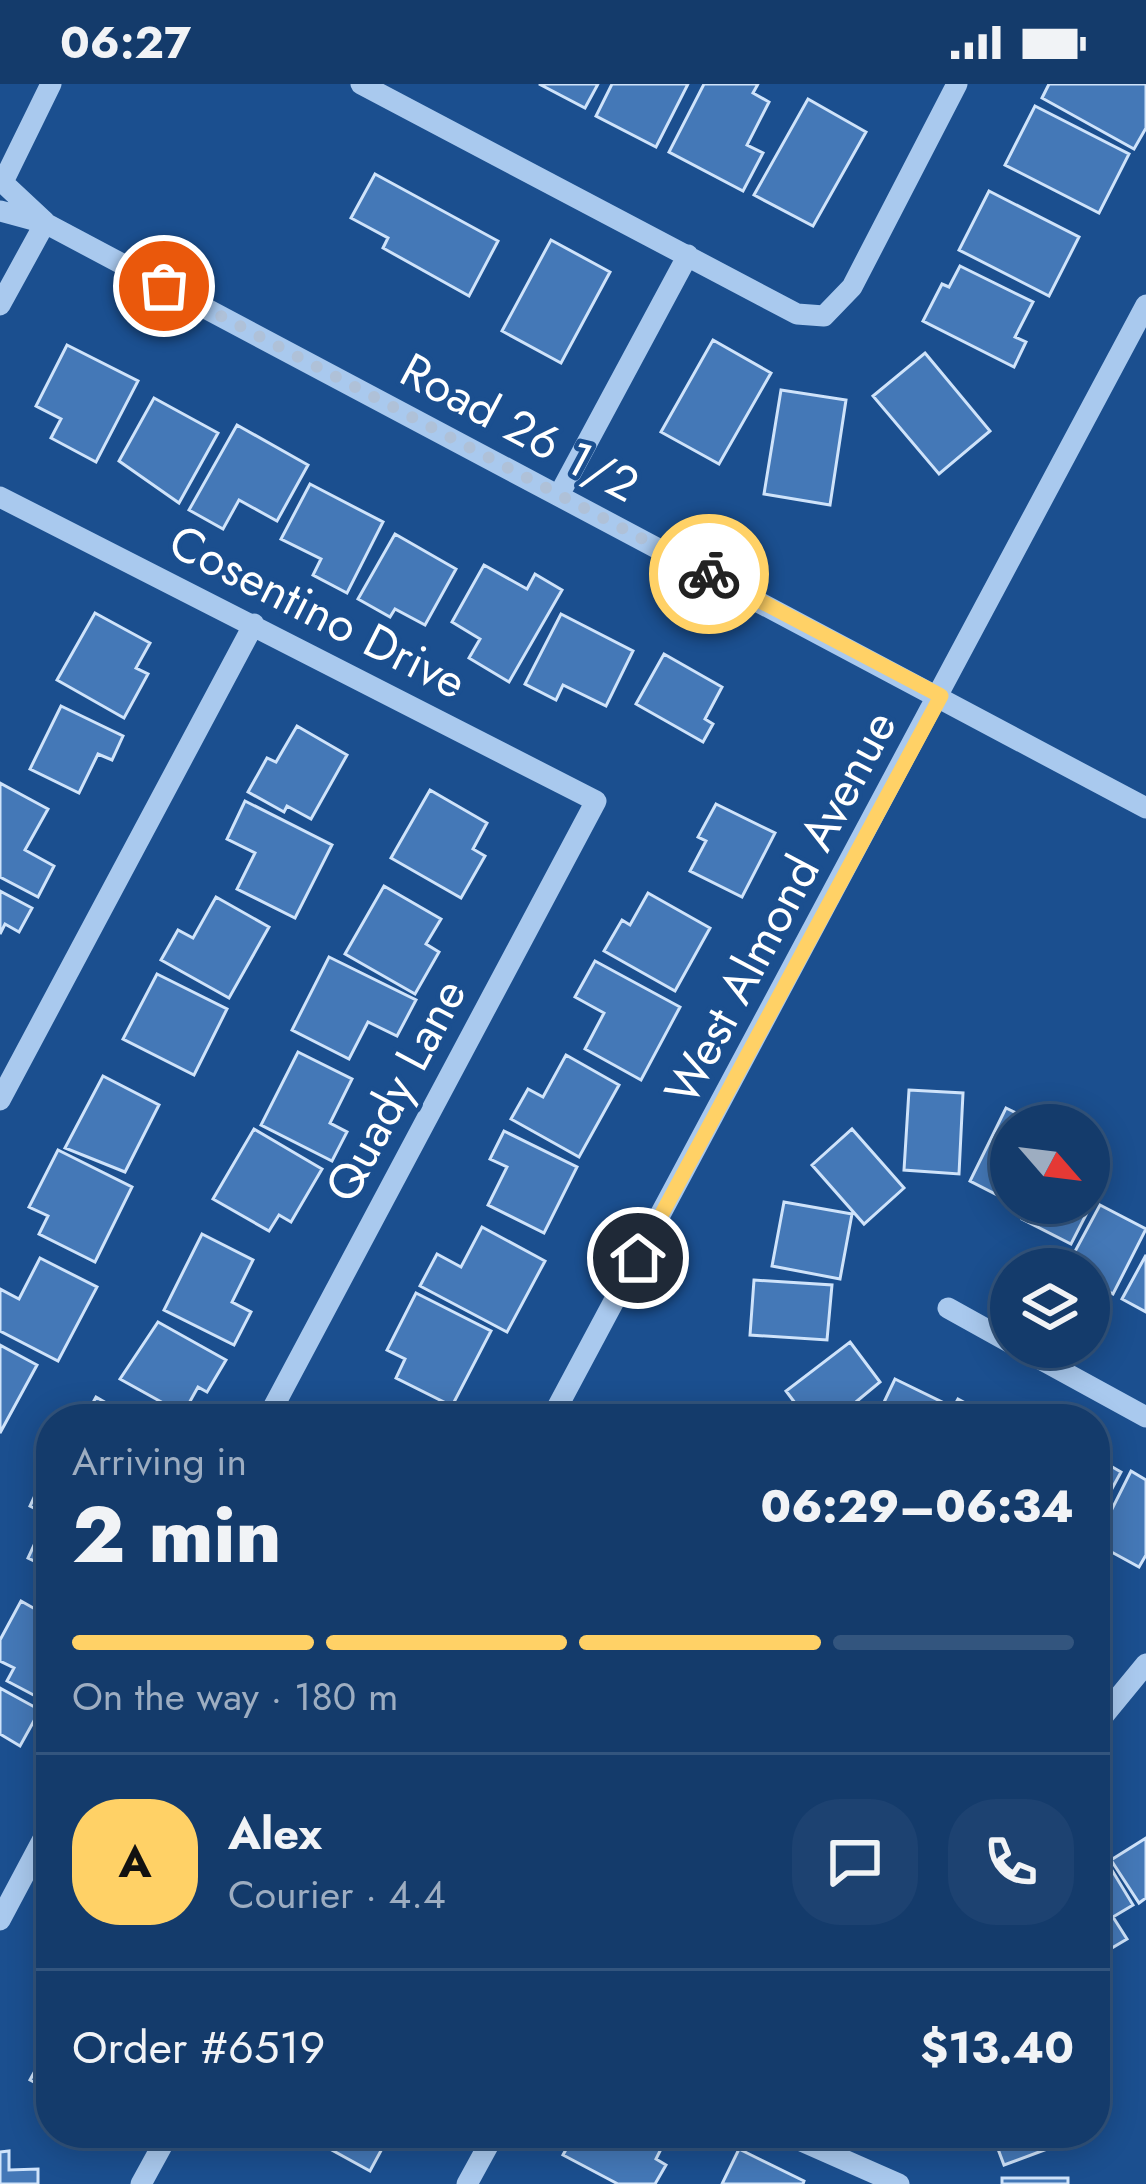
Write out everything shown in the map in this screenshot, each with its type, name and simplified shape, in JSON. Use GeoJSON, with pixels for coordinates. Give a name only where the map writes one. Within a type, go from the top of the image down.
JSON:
{"type":"FeatureCollection","features":[{"type":"Feature","properties":{"kind":"street"},"geometry":{"type":"LineString","coordinates":[[1,181],[52,84]]}},
{"type":"Feature","properties":{"kind":"street"},"geometry":{"type":"LineString","coordinates":[[361,84],[797,314],[824,316],[852,287],[957,84]]}},
{"type":"Feature","properties":{"kind":"street","name":"Road 26 1/2"},"geometry":{"type":"LineString","coordinates":[[1,181],[45,223]]}},
{"type":"Feature","properties":{"kind":"street","name":"Road 26 1/2"},"geometry":{"type":"LineString","coordinates":[[0,212],[45,223],[1146,808]]}},
{"type":"Feature","properties":{"kind":"street"},"geometry":{"type":"LineString","coordinates":[[0,305],[45,223]]}},
{"type":"Feature","properties":{"kind":"street"},"geometry":{"type":"LineString","coordinates":[[559,495],[688,255]]}},
{"type":"Feature","properties":{"kind":"street","name":"West Almond Avenue"},"geometry":{"type":"LineString","coordinates":[[559,1404],[1146,305]]}},
{"type":"Feature","properties":{"kind":"street","name":"Cosentino Drive"},"geometry":{"type":"LineString","coordinates":[[0,497],[596,802]]}},
{"type":"Feature","properties":{"kind":"street"},"geometry":{"type":"LineString","coordinates":[[0,1100],[254,624]]}},
{"type":"Feature","properties":{"kind":"street","name":"Quady Lane"},"geometry":{"type":"LineString","coordinates":[[275,1404],[596,802]]}},
{"type":"Feature","properties":{"kind":"street"},"geometry":{"type":"LineString","coordinates":[[948,1308],[990,1331]]}},
{"type":"Feature","properties":{"kind":"street"},"geometry":{"type":"LineString","coordinates":[[1057,1368],[1146,1417]]}},
{"type":"Feature","properties":{"kind":"street"},"geometry":{"type":"LineString","coordinates":[[1110,1708],[1146,1664]]}},
{"type":"Feature","properties":{"kind":"street"},"geometry":{"type":"LineString","coordinates":[[0,1920],[36,1852]]}},
{"type":"Feature","properties":{"kind":"street"},"geometry":{"type":"LineString","coordinates":[[142,2184],[161,2148]]}},
{"type":"Feature","properties":{"kind":"street"},"geometry":{"type":"LineString","coordinates":[[467,2184],[486,2148]]}},
{"type":"Feature","properties":{"kind":"street"},"geometry":{"type":"LineString","coordinates":[[817,2148],[899,2184]]}},
{"type":"Feature","properties":{"kind":"building"},"geometry":{"type":"Polygon","coordinates":[[[539,84],[598,84],[585,108],[539,84]]]}},
{"type":"Feature","properties":{"kind":"building"},"geometry":{"type":"Polygon","coordinates":[[[612,84],[688,84],[656,147],[596,116],[612,84]]]}},
{"type":"Feature","properties":{"kind":"building"},"geometry":{"type":"Polygon","coordinates":[[[704,84],[758,84],[753,93],[769,102],[747,145],[763,153],[743,191],[669,152],[704,84]]]}},
{"type":"Feature","properties":{"kind":"building"},"geometry":{"type":"Polygon","coordinates":[[[1049,84],[1146,84],[1146,128],[1134,149],[1042,98],[1049,84]]]}},
{"type":"Feature","properties":{"kind":"building"},"geometry":{"type":"Polygon","coordinates":[[[808,99],[866,132],[813,226],[754,195],[808,99]]]}},
{"type":"Feature","properties":{"kind":"building"},"geometry":{"type":"Polygon","coordinates":[[[1035,106],[1129,154],[1099,213],[1005,165],[1035,106]]]}},
{"type":"Feature","properties":{"kind":"building"},"geometry":{"type":"Polygon","coordinates":[[[375,174],[498,241],[469,296],[383,248],[388,238],[351,218],[375,174]]]}},
{"type":"Feature","properties":{"kind":"building"},"geometry":{"type":"Polygon","coordinates":[[[989,191],[1079,237],[1049,296],[959,250],[989,191]]]}},
{"type":"Feature","properties":{"kind":"building"},"geometry":{"type":"Polygon","coordinates":[[[551,240],[610,272],[561,363],[502,331],[551,240]]]}},
{"type":"Feature","properties":{"kind":"building"},"geometry":{"type":"Polygon","coordinates":[[[960,266],[1033,302],[1015,337],[1026,342],[1014,367],[923,321],[942,284],[949,287],[960,266]]]}},
{"type":"Feature","properties":{"kind":"building"},"geometry":{"type":"Polygon","coordinates":[[[713,340],[771,373],[719,464],[661,432],[713,340]]]}},
{"type":"Feature","properties":{"kind":"building"},"geometry":{"type":"Polygon","coordinates":[[[67,345],[138,381],[96,462],[51,438],[61,419],[36,406],[67,345]]]}},
{"type":"Feature","properties":{"kind":"building"},"geometry":{"type":"Polygon","coordinates":[[[925,353],[990,431],[939,474],[873,396],[925,353]]]}},
{"type":"Feature","properties":{"kind":"building"},"geometry":{"type":"Polygon","coordinates":[[[781,390],[846,400],[830,505],[764,494],[781,390]]]}},
{"type":"Feature","properties":{"kind":"building"},"geometry":{"type":"Polygon","coordinates":[[[154,398],[218,433],[179,503],[119,461],[154,398]]]}},
{"type":"Feature","properties":{"kind":"building"},"geometry":{"type":"Polygon","coordinates":[[[237,425],[308,465],[277,521],[239,500],[223,529],[189,510],[237,425]]]}},
{"type":"Feature","properties":{"kind":"building"},"geometry":{"type":"Polygon","coordinates":[[[310,484],[383,522],[347,593],[313,575],[321,559],[281,539],[310,484]]]}},
{"type":"Feature","properties":{"kind":"building"},"geometry":{"type":"Polygon","coordinates":[[[395,534],[456,569],[425,625],[395,609],[390,617],[358,599],[395,534]]]}},
{"type":"Feature","properties":{"kind":"building"},"geometry":{"type":"Polygon","coordinates":[[[484,565],[527,589],[535,574],[562,590],[509,682],[469,658],[480,639],[452,622],[484,565]]]}},
{"type":"Feature","properties":{"kind":"building"},"geometry":{"type":"Polygon","coordinates":[[[95,613],[150,643],[136,668],[148,674],[124,718],[57,680],[95,613]]]}},
{"type":"Feature","properties":{"kind":"building"},"geometry":{"type":"Polygon","coordinates":[[[561,614],[633,651],[606,706],[563,685],[556,700],[525,684],[561,614]]]}},
{"type":"Feature","properties":{"kind":"building"},"geometry":{"type":"Polygon","coordinates":[[[664,654],[722,687],[705,719],[713,724],[703,742],[636,704],[664,654]]]}},
{"type":"Feature","properties":{"kind":"building"},"geometry":{"type":"Polygon","coordinates":[[[61,706],[123,736],[112,760],[98,754],[79,793],[30,769],[61,706]]]}},
{"type":"Feature","properties":{"kind":"building"},"geometry":{"type":"Polygon","coordinates":[[[297,726],[347,755],[311,819],[287,806],[284,812],[248,792],[267,758],[276,762],[297,726]]]}},
{"type":"Feature","properties":{"kind":"building"},"geometry":{"type":"Polygon","coordinates":[[[0,783],[48,809],[25,850],[54,866],[38,897],[0,877],[0,783]]]}},
{"type":"Feature","properties":{"kind":"building"},"geometry":{"type":"Polygon","coordinates":[[[430,790],[487,823],[473,849],[485,856],[461,898],[391,858],[430,790]]]}},
{"type":"Feature","properties":{"kind":"building"},"geometry":{"type":"Polygon","coordinates":[[[245,801],[332,845],[295,918],[237,889],[255,853],[227,839],[245,801]]]}},
{"type":"Feature","properties":{"kind":"building"},"geometry":{"type":"Polygon","coordinates":[[[716,804],[775,833],[742,897],[690,871],[706,841],[698,837],[716,804]]]}},
{"type":"Feature","properties":{"kind":"building"},"geometry":{"type":"Polygon","coordinates":[[[384,886],[441,919],[426,944],[439,952],[415,994],[345,954],[384,886]]]}},
{"type":"Feature","properties":{"kind":"building"},"geometry":{"type":"Polygon","coordinates":[[[0,891],[32,908],[19,932],[5,924],[0,934],[0,891]]]}},
{"type":"Feature","properties":{"kind":"building"},"geometry":{"type":"Polygon","coordinates":[[[648,893],[710,928],[675,991],[604,951],[622,920],[630,925],[648,893]]]}},
{"type":"Feature","properties":{"kind":"building"},"geometry":{"type":"Polygon","coordinates":[[[216,897],[269,927],[229,998],[161,960],[178,930],[193,938],[216,897]]]}},
{"type":"Feature","properties":{"kind":"building"},"geometry":{"type":"Polygon","coordinates":[[[329,957],[416,1000],[397,1036],[368,1022],[349,1059],[292,1030],[329,957]]]}},
{"type":"Feature","properties":{"kind":"building"},"geometry":{"type":"Polygon","coordinates":[[[595,961],[680,1007],[641,1080],[585,1049],[604,1013],[575,997],[595,961]]]}},
{"type":"Feature","properties":{"kind":"building"},"geometry":{"type":"Polygon","coordinates":[[[157,974],[227,1009],[194,1075],[123,1039],[157,974]]]}},
{"type":"Feature","properties":{"kind":"building"},"geometry":{"type":"Polygon","coordinates":[[[298,1052],[352,1079],[330,1123],[347,1132],[332,1161],[261,1125],[298,1052]]]}},
{"type":"Feature","properties":{"kind":"building"},"geometry":{"type":"Polygon","coordinates":[[[566,1055],[619,1085],[579,1157],[511,1119],[528,1089],[543,1097],[566,1055]]]}},
{"type":"Feature","properties":{"kind":"building"},"geometry":{"type":"Polygon","coordinates":[[[103,1076],[159,1105],[125,1172],[65,1148],[103,1076]]]}},
{"type":"Feature","properties":{"kind":"building"},"geometry":{"type":"Polygon","coordinates":[[[909,1090],[963,1093],[959,1174],[904,1170],[909,1090]]]}},
{"type":"Feature","properties":{"kind":"building"},"geometry":{"type":"Polygon","coordinates":[[[254,1129],[322,1169],[291,1222],[279,1215],[269,1231],[213,1199],[254,1129]]]}},
{"type":"Feature","properties":{"kind":"building"},"geometry":{"type":"Polygon","coordinates":[[[852,1129],[904,1188],[864,1224],[812,1165],[852,1129]]]}},
{"type":"Feature","properties":{"kind":"building"},"geometry":{"type":"Polygon","coordinates":[[[504,1131],[577,1167],[544,1233],[488,1205],[507,1167],[490,1159],[504,1131]]]}},
{"type":"Feature","properties":{"kind":"building"},"geometry":{"type":"Polygon","coordinates":[[[990,1140],[990,1191],[970,1181],[990,1140]]]}},
{"type":"Feature","properties":{"kind":"building"},"geometry":{"type":"Polygon","coordinates":[[[58,1150],[132,1187],[95,1262],[39,1234],[48,1216],[29,1207],[58,1150]]]}},
{"type":"Feature","properties":{"kind":"building"},"geometry":{"type":"Polygon","coordinates":[[[784,1202],[852,1214],[840,1279],[772,1266],[784,1202]]]}},
{"type":"Feature","properties":{"kind":"building"},"geometry":{"type":"Polygon","coordinates":[[[1110,1210],[1146,1229],[1113,1294],[1110,1248],[1077,1248],[1090,1224],[1110,1224],[1110,1210]]]}},
{"type":"Feature","properties":{"kind":"building"},"geometry":{"type":"Polygon","coordinates":[[[1032,1224],[1081,1224],[1071,1244],[1032,1224]]]}},
{"type":"Feature","properties":{"kind":"building"},"geometry":{"type":"Polygon","coordinates":[[[482,1227],[545,1261],[507,1332],[420,1286],[437,1254],[461,1267],[482,1227]]]}},
{"type":"Feature","properties":{"kind":"building"},"geometry":{"type":"Polygon","coordinates":[[[202,1234],[253,1260],[232,1302],[251,1312],[234,1345],[164,1310],[202,1234]]]}},
{"type":"Feature","properties":{"kind":"building"},"geometry":{"type":"Polygon","coordinates":[[[1146,1255],[1146,1312],[1122,1299],[1146,1255]]]}},
{"type":"Feature","properties":{"kind":"building"},"geometry":{"type":"Polygon","coordinates":[[[40,1258],[97,1287],[58,1361],[0,1331],[0,1289],[19,1299],[40,1258]]]}},
{"type":"Feature","properties":{"kind":"building"},"geometry":{"type":"Polygon","coordinates":[[[754,1280],[832,1285],[827,1340],[750,1335],[754,1280]]]}},
{"type":"Feature","properties":{"kind":"building"},"geometry":{"type":"Polygon","coordinates":[[[416,1293],[491,1331],[453,1404],[396,1378],[405,1359],[387,1350],[416,1293]]]}},
{"type":"Feature","properties":{"kind":"building"},"geometry":{"type":"Polygon","coordinates":[[[158,1322],[226,1360],[207,1392],[198,1387],[189,1404],[165,1404],[120,1379],[158,1322]]]}},
{"type":"Feature","properties":{"kind":"building"},"geometry":{"type":"Polygon","coordinates":[[[850,1342],[880,1382],[857,1401],[859,1404],[796,1404],[786,1391],[850,1342]]]}},
{"type":"Feature","properties":{"kind":"building"},"geometry":{"type":"Polygon","coordinates":[[[0,1345],[37,1365],[0,1433],[0,1345]]]}},
{"type":"Feature","properties":{"kind":"building"},"geometry":{"type":"Polygon","coordinates":[[[895,1379],[942,1402],[941,1404],[883,1404],[895,1379]]]}},
{"type":"Feature","properties":{"kind":"building"},"geometry":{"type":"Polygon","coordinates":[[[1110,1466],[1121,1472],[1110,1492],[1110,1466]]]}},
{"type":"Feature","properties":{"kind":"building"},"geometry":{"type":"Polygon","coordinates":[[[1131,1471],[1146,1480],[1146,1555],[1139,1567],[1110,1551],[1110,1513],[1131,1471]]]}},
{"type":"Feature","properties":{"kind":"building"},"geometry":{"type":"Polygon","coordinates":[[[21,1601],[36,1610],[36,1696],[7,1681],[14,1668],[0,1661],[0,1640],[21,1601]]]}},
{"type":"Feature","properties":{"kind":"building"},"geometry":{"type":"Polygon","coordinates":[[[0,1688],[36,1708],[36,1717],[20,1746],[0,1734],[0,1688]]]}},
{"type":"Feature","properties":{"kind":"building"},"geometry":{"type":"Polygon","coordinates":[[[1146,1838],[1146,1898],[1139,1903],[1111,1860],[1146,1838]]]}},
{"type":"Feature","properties":{"kind":"building"},"geometry":{"type":"Polygon","coordinates":[[[1110,1867],[1133,1905],[1113,1917],[1127,1939],[1110,1949],[1110,1867]]]}},
{"type":"Feature","properties":{"kind":"building"},"geometry":{"type":"Polygon","coordinates":[[[328,2148],[382,2148],[370,2171],[328,2148]]]}},
{"type":"Feature","properties":{"kind":"building"},"geometry":{"type":"Polygon","coordinates":[[[567,2148],[662,2148],[656,2159],[666,2165],[655,2184],[618,2184],[563,2155],[567,2148]]]}},
{"type":"Feature","properties":{"kind":"building"},"geometry":{"type":"Polygon","coordinates":[[[998,2148],[1050,2148],[1004,2165],[998,2148]]]}},
{"type":"Feature","properties":{"kind":"building"},"geometry":{"type":"Polygon","coordinates":[[[739,2149],[804,2181],[803,2184],[722,2184],[739,2149]]]}},
{"type":"Feature","properties":{"kind":"building"},"geometry":{"type":"Polygon","coordinates":[[[9,2151],[9,2170],[38,2169],[38,2184],[0,2184],[0,2152],[9,2151]]]}},
{"type":"Feature","properties":{"kind":"building"},"geometry":{"type":"Polygon","coordinates":[[[1002,2178],[1068,2178],[1068,2184],[1002,2184],[1002,2178]]]}},
{"type":"Feature","properties":{"kind":"way so far"},"geometry":{"type":"LineString","coordinates":[[164,286],[709,574]]}},
{"type":"Feature","properties":{"kind":"route"},"geometry":{"type":"LineString","coordinates":[[638,1258],[941,696],[709,574]]}}]}
